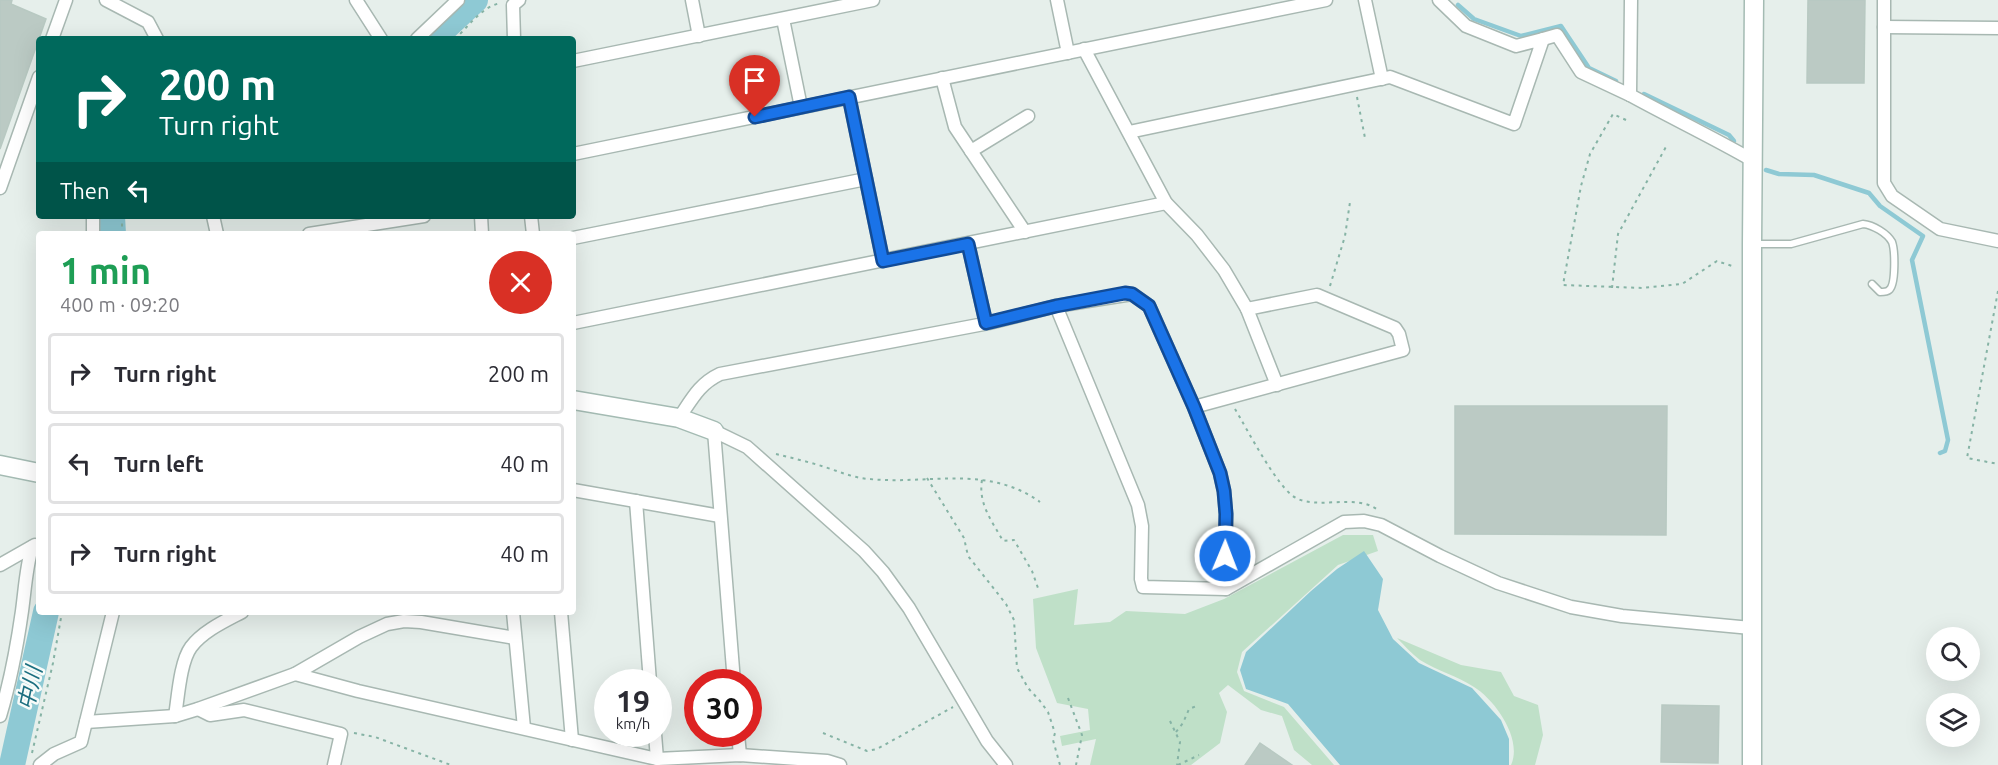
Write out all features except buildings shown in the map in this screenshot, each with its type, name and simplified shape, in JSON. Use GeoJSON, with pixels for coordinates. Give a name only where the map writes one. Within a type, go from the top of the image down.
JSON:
{"type":"FeatureCollection","features":[{"type":"Feature","properties":{"kind":"street"},"geometry":{"type":"LineString","coordinates":[[53,36],[66,0]]}},
{"type":"Feature","properties":{"kind":"street"},"geometry":{"type":"LineString","coordinates":[[106,0],[148,22],[155,36]]}},
{"type":"Feature","properties":{"kind":"street"},"geometry":{"type":"LineString","coordinates":[[356,0],[379,36]]}},
{"type":"Feature","properties":{"kind":"street"},"geometry":{"type":"LineString","coordinates":[[420,36],[458,0]]}},
{"type":"Feature","properties":{"kind":"street"},"geometry":{"type":"LineString","coordinates":[[692,0],[699,36]]}},
{"type":"Feature","properties":{"kind":"street"},"geometry":{"type":"LineString","coordinates":[[576,60],[873,0]]}},
{"type":"Feature","properties":{"kind":"street"},"geometry":{"type":"LineString","coordinates":[[1057,0],[1068,53]]}},
{"type":"Feature","properties":{"kind":"street"},"geometry":{"type":"LineString","coordinates":[[576,153],[1326,0]]}},
{"type":"Feature","properties":{"kind":"street"},"geometry":{"type":"LineString","coordinates":[[1365,0],[1382,79]]}},
{"type":"Feature","properties":{"kind":"street"},"geometry":{"type":"LineString","coordinates":[[1439,0],[1466,26],[1516,46],[1557,34],[1581,72],[1630,95],[1752,160]]}},
{"type":"Feature","properties":{"kind":"street"},"geometry":{"type":"LineString","coordinates":[[1630,95],[1631,0]]}},
{"type":"Feature","properties":{"kind":"street"},"geometry":{"type":"LineString","coordinates":[[1752,765],[1754,0]]}},
{"type":"Feature","properties":{"kind":"street"},"geometry":{"type":"LineString","coordinates":[[1884,0],[1884,183],[1892,196],[1940,229],[1998,240]]}},
{"type":"Feature","properties":{"kind":"street"},"geometry":{"type":"LineString","coordinates":[[514,36],[516,2]]}},
{"type":"Feature","properties":{"kind":"street"},"geometry":{"type":"LineString","coordinates":[[783,19],[801,107]]}},
{"type":"Feature","properties":{"kind":"street"},"geometry":{"type":"LineString","coordinates":[[1884,27],[1998,28]]}},
{"type":"Feature","properties":{"kind":"street"},"geometry":{"type":"LineString","coordinates":[[1129,132],[1390,77],[1514,124],[1542,39]]}},
{"type":"Feature","properties":{"kind":"street"},"geometry":{"type":"LineString","coordinates":[[1084,49],[1166,203],[1197,235],[1224,270],[1247,309],[1277,386]]}},
{"type":"Feature","properties":{"kind":"street"},"geometry":{"type":"LineString","coordinates":[[942,78],[955,127],[1025,232]]}},
{"type":"Feature","properties":{"kind":"street"},"geometry":{"type":"LineString","coordinates":[[0,188],[36,86]]}},
{"type":"Feature","properties":{"kind":"street"},"geometry":{"type":"LineString","coordinates":[[849,97],[883,261]]}},
{"type":"Feature","properties":{"kind":"street"},"geometry":{"type":"LineString","coordinates":[[971,151],[1028,116]]}},
{"type":"Feature","properties":{"kind":"street"},"geometry":{"type":"LineString","coordinates":[[576,237],[866,179]]}},
{"type":"Feature","properties":{"kind":"street"},"geometry":{"type":"LineString","coordinates":[[576,322],[1166,203]]}},
{"type":"Feature","properties":{"kind":"street"},"geometry":{"type":"LineString","coordinates":[[328,231],[404,219]]}},
{"type":"Feature","properties":{"kind":"street"},"geometry":{"type":"LineString","coordinates":[[968,244],[986,323]]}},
{"type":"Feature","properties":{"kind":"street"},"geometry":{"type":"LineString","coordinates":[[679,418],[707,380],[720,374],[986,323],[1056,306],[1125,293],[1132,294],[1149,306],[1194,407],[1220,473],[1224,491],[1226,590]]}},
{"type":"Feature","properties":{"kind":"street"},"geometry":{"type":"LineString","coordinates":[[1194,407],[1403,350],[1395,328],[1317,295],[1247,309]]}},
{"type":"Feature","properties":{"kind":"street"},"geometry":{"type":"LineString","coordinates":[[1056,306],[1138,505],[1142,526],[1141,579],[1143,587],[1226,590],[1344,522],[1364,521],[1381,525],[1498,583],[1571,607],[1622,616],[1751,628]]}},
{"type":"Feature","properties":{"kind":"street"},"geometry":{"type":"LineString","coordinates":[[576,401],[679,418],[747,447],[864,551],[883,572],[909,608],[987,741],[1006,765]]}},
{"type":"Feature","properties":{"kind":"street"},"geometry":{"type":"LineString","coordinates":[[714,431],[733,669]]}},
{"type":"Feature","properties":{"kind":"street"},"geometry":{"type":"LineString","coordinates":[[0,465],[36,472]]}},
{"type":"Feature","properties":{"kind":"street"},"geometry":{"type":"LineString","coordinates":[[576,491],[720,516]]}},
{"type":"Feature","properties":{"kind":"street"},"geometry":{"type":"LineString","coordinates":[[636,501],[649,669]]}},
{"type":"Feature","properties":{"kind":"street"},"geometry":{"type":"LineString","coordinates":[[2,562],[35,544]]}},
{"type":"Feature","properties":{"kind":"street"},"geometry":{"type":"LineString","coordinates":[[0,716],[22,612],[27,564],[35,544]]}},
{"type":"Feature","properties":{"kind":"street"},"geometry":{"type":"LineString","coordinates":[[38,762],[81,742],[112,615]]}},
{"type":"Feature","properties":{"kind":"street"},"geometry":{"type":"LineString","coordinates":[[175,716],[181,674],[190,647],[210,630],[237,615]]}},
{"type":"Feature","properties":{"kind":"street"},"geometry":{"type":"LineString","coordinates":[[513,615],[524,728]]}},
{"type":"Feature","properties":{"kind":"street"},"geometry":{"type":"LineString","coordinates":[[561,615],[572,740]]}},
{"type":"Feature","properties":{"kind":"street"},"geometry":{"type":"LineString","coordinates":[[86,722],[175,716],[198,709],[295,674],[359,637],[387,624],[404,621],[515,638]]}},
{"type":"Feature","properties":{"kind":"street"},"geometry":{"type":"LineString","coordinates":[[295,674],[358,691],[657,759],[740,755],[827,761],[840,765]]}},
{"type":"Feature","properties":{"kind":"street"},"geometry":{"type":"LineString","coordinates":[[198,709],[210,715],[244,710],[341,734],[334,765]]}},
{"type":"Feature","properties":{"kind":"street"},"geometry":{"type":"LineString","coordinates":[[656,747],[657,759]]}},
{"type":"Feature","properties":{"kind":"street"},"geometry":{"type":"LineString","coordinates":[[739,747],[740,755]]}},
{"type":"Feature","properties":{"kind":"lane"},"geometry":{"type":"LineString","coordinates":[[1752,244],[1791,244],[1863,224],[1869,225],[1887,235],[1894,249],[1892,288],[1880,292],[1872,284]]}},
{"type":"Feature","properties":{"kind":"path"},"geometry":{"type":"LineString","coordinates":[[457,36],[493,5],[516,2]]}},
{"type":"Feature","properties":{"kind":"path"},"geometry":{"type":"LineString","coordinates":[[1355,85],[1365,138]]}},
{"type":"Feature","properties":{"kind":"path"},"geometry":{"type":"LineString","coordinates":[[1626,120],[1613,114],[1590,154],[1581,186],[1563,285],[1641,288],[1682,284],[1717,261],[1752,272]]}},
{"type":"Feature","properties":{"kind":"path"},"geometry":{"type":"LineString","coordinates":[[1612,288],[1618,234],[1667,145]]}},
{"type":"Feature","properties":{"kind":"path"},"geometry":{"type":"LineString","coordinates":[[1327,300],[1345,236],[1350,202]]}},
{"type":"Feature","properties":{"kind":"path"},"geometry":{"type":"LineString","coordinates":[[1998,291],[1967,458],[1998,464]]}},
{"type":"Feature","properties":{"kind":"path"},"geometry":{"type":"LineString","coordinates":[[1229,398],[1287,492],[1302,500],[1368,504],[1376,508],[1384,517],[1381,525]]}},
{"type":"Feature","properties":{"kind":"path"},"geometry":{"type":"LineString","coordinates":[[760,459],[765,455],[775,453],[869,479],[982,480],[1002,483],[1025,491],[1040,501]]}},
{"type":"Feature","properties":{"kind":"path"},"geometry":{"type":"LineString","coordinates":[[927,478],[955,521],[973,564],[1001,597],[1014,620],[1017,668],[1028,688],[1048,712],[1055,733],[1053,740],[1060,765]]}},
{"type":"Feature","properties":{"kind":"path"},"geometry":{"type":"LineString","coordinates":[[982,480],[982,504],[1003,541],[1014,540],[1032,571],[1038,588]]}},
{"type":"Feature","properties":{"kind":"path"},"geometry":{"type":"LineString","coordinates":[[38,762],[32,755],[61,615]]}},
{"type":"Feature","properties":{"kind":"path"},"geometry":{"type":"LineString","coordinates":[[1068,698],[1082,735],[1076,765]]}},
{"type":"Feature","properties":{"kind":"path"},"geometry":{"type":"LineString","coordinates":[[823,733],[867,751],[877,749],[964,701]]}},
{"type":"Feature","properties":{"kind":"path"},"geometry":{"type":"LineString","coordinates":[[1176,732],[1189,709],[1199,705]]}},
{"type":"Feature","properties":{"kind":"path"},"geometry":{"type":"LineString","coordinates":[[1170,721],[1180,742],[1178,765]]}},
{"type":"Feature","properties":{"kind":"path"},"geometry":{"type":"LineString","coordinates":[[341,734],[346,731],[375,737],[451,765]]}},
{"type":"Feature","properties":{"kind":"path"},"geometry":{"type":"LineString","coordinates":[[1178,765],[1199,755]]}},
{"type":"Feature","properties":{"kind":"green space"},"geometry":{"type":"Polygon","coordinates":[[[1343,535],[1373,535],[1378,551],[1338,565],[1242,652],[1237,672],[1244,691],[1284,707],[1334,765],[1312,765],[1294,750],[1282,716],[1261,710],[1228,685],[1219,693],[1227,712],[1220,743],[1191,765],[1090,765],[1096,739],[1062,746],[1060,736],[1090,730],[1088,709],[1057,703],[1036,648],[1033,599],[1078,589],[1074,625],[1110,622],[1126,611],[1185,614],[1224,599],[1343,535]]]}},
{"type":"Feature","properties":{"kind":"green space"},"geometry":{"type":"Polygon","coordinates":[[[1397,638],[1461,665],[1501,672],[1514,696],[1538,705],[1543,735],[1535,765],[1511,765],[1514,755],[1510,732],[1498,711],[1482,693],[1468,683],[1420,660],[1397,638]]]}},
{"type":"Feature","properties":{"kind":"water"},"geometry":{"type":"Polygon","coordinates":[[[1364,551],[1383,579],[1378,610],[1393,639],[1419,663],[1472,688],[1501,720],[1509,739],[1509,765],[1340,765],[1288,704],[1246,689],[1240,670],[1246,652],[1311,591],[1337,569],[1364,551]]]}},
{"type":"Feature","properties":{"kind":"waterway","name":"中川"},"geometry":{"type":"LineString","coordinates":[[436,36],[475,0]]}},
{"type":"Feature","properties":{"kind":"waterway"},"geometry":{"type":"LineString","coordinates":[[1458,5],[1474,19],[1521,36],[1561,26],[1589,68],[1616,81]]}},
{"type":"Feature","properties":{"kind":"waterway"},"geometry":{"type":"LineString","coordinates":[[1644,94],[1729,135],[1734,141]]}},
{"type":"Feature","properties":{"kind":"waterway"},"geometry":{"type":"LineString","coordinates":[[1766,170],[1779,174],[1814,175],[1869,193],[1880,206],[1923,236],[1912,260],[1948,440],[1945,451],[1940,453]]}},
{"type":"Feature","properties":{"kind":"waterway","name":"中川"},"geometry":{"type":"LineString","coordinates":[[112,219],[113,231]]}},
{"type":"Feature","properties":{"kind":"waterway","name":"中川"},"geometry":{"type":"LineString","coordinates":[[12,765],[45,615]]}},
{"type":"Feature","properties":{"kind":"route"},"geometry":{"type":"LineString","coordinates":[[755,117],[849,97],[883,261],[968,244],[986,323],[1056,306],[1125,293],[1132,294],[1149,306],[1194,407],[1220,473],[1226,514],[1225,556]]}}]}
